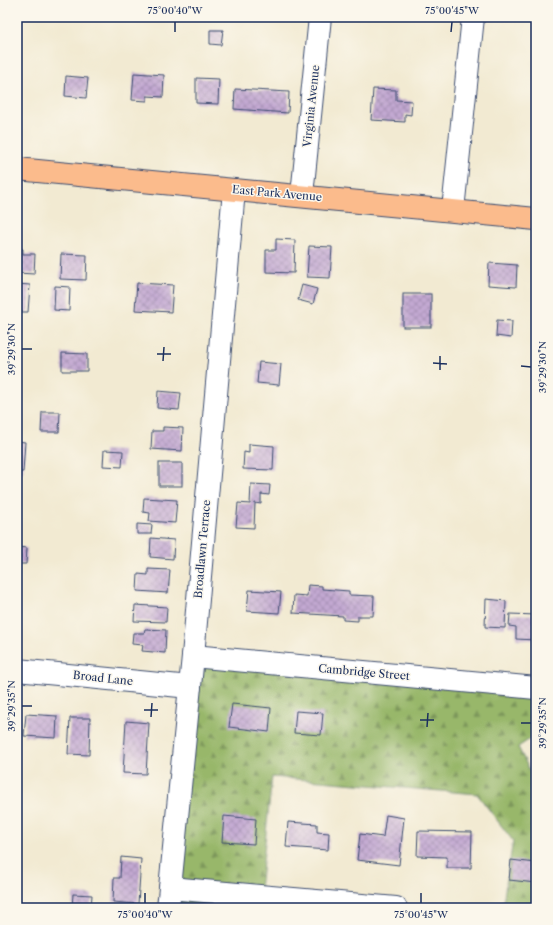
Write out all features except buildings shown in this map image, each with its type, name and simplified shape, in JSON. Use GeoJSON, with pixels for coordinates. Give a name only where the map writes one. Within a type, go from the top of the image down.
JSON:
{"type":"FeatureCollection","features":[{"type":"Feature","properties":{"kind":"main road","name":"East Park Avenue"},"geometry":{"type":"LineString","coordinates":[[17,169],[302,195],[536,219]]}},
{"type":"Feature","properties":{"kind":"street","name":"Virginia Avenue"},"geometry":{"type":"LineString","coordinates":[[302,195],[320,17]]}},
{"type":"Feature","properties":{"kind":"street"},"geometry":{"type":"LineString","coordinates":[[453,210],[473,17]]}},
{"type":"Feature","properties":{"kind":"street","name":"Broadlawn Terrace"},"geometry":{"type":"LineString","coordinates":[[169,898],[193,656],[234,190]]}},
{"type":"Feature","properties":{"kind":"street","name":"Cambridge Street"},"geometry":{"type":"LineString","coordinates":[[193,656],[536,688]]}},
{"type":"Feature","properties":{"kind":"street","name":"Broad Lane"},"geometry":{"type":"LineString","coordinates":[[17,670],[190,686]]}},
{"type":"Feature","properties":{"kind":"street"},"geometry":{"type":"LineString","coordinates":[[169,898],[396,908]]}},
{"type":"Feature","properties":{"kind":"green space"},"geometry":{"type":"Polygon","coordinates":[[[187,657],[536,690],[536,735],[518,747],[536,783],[536,908],[502,908],[513,841],[477,794],[272,777],[258,908],[166,908],[187,657]]]}}]}
